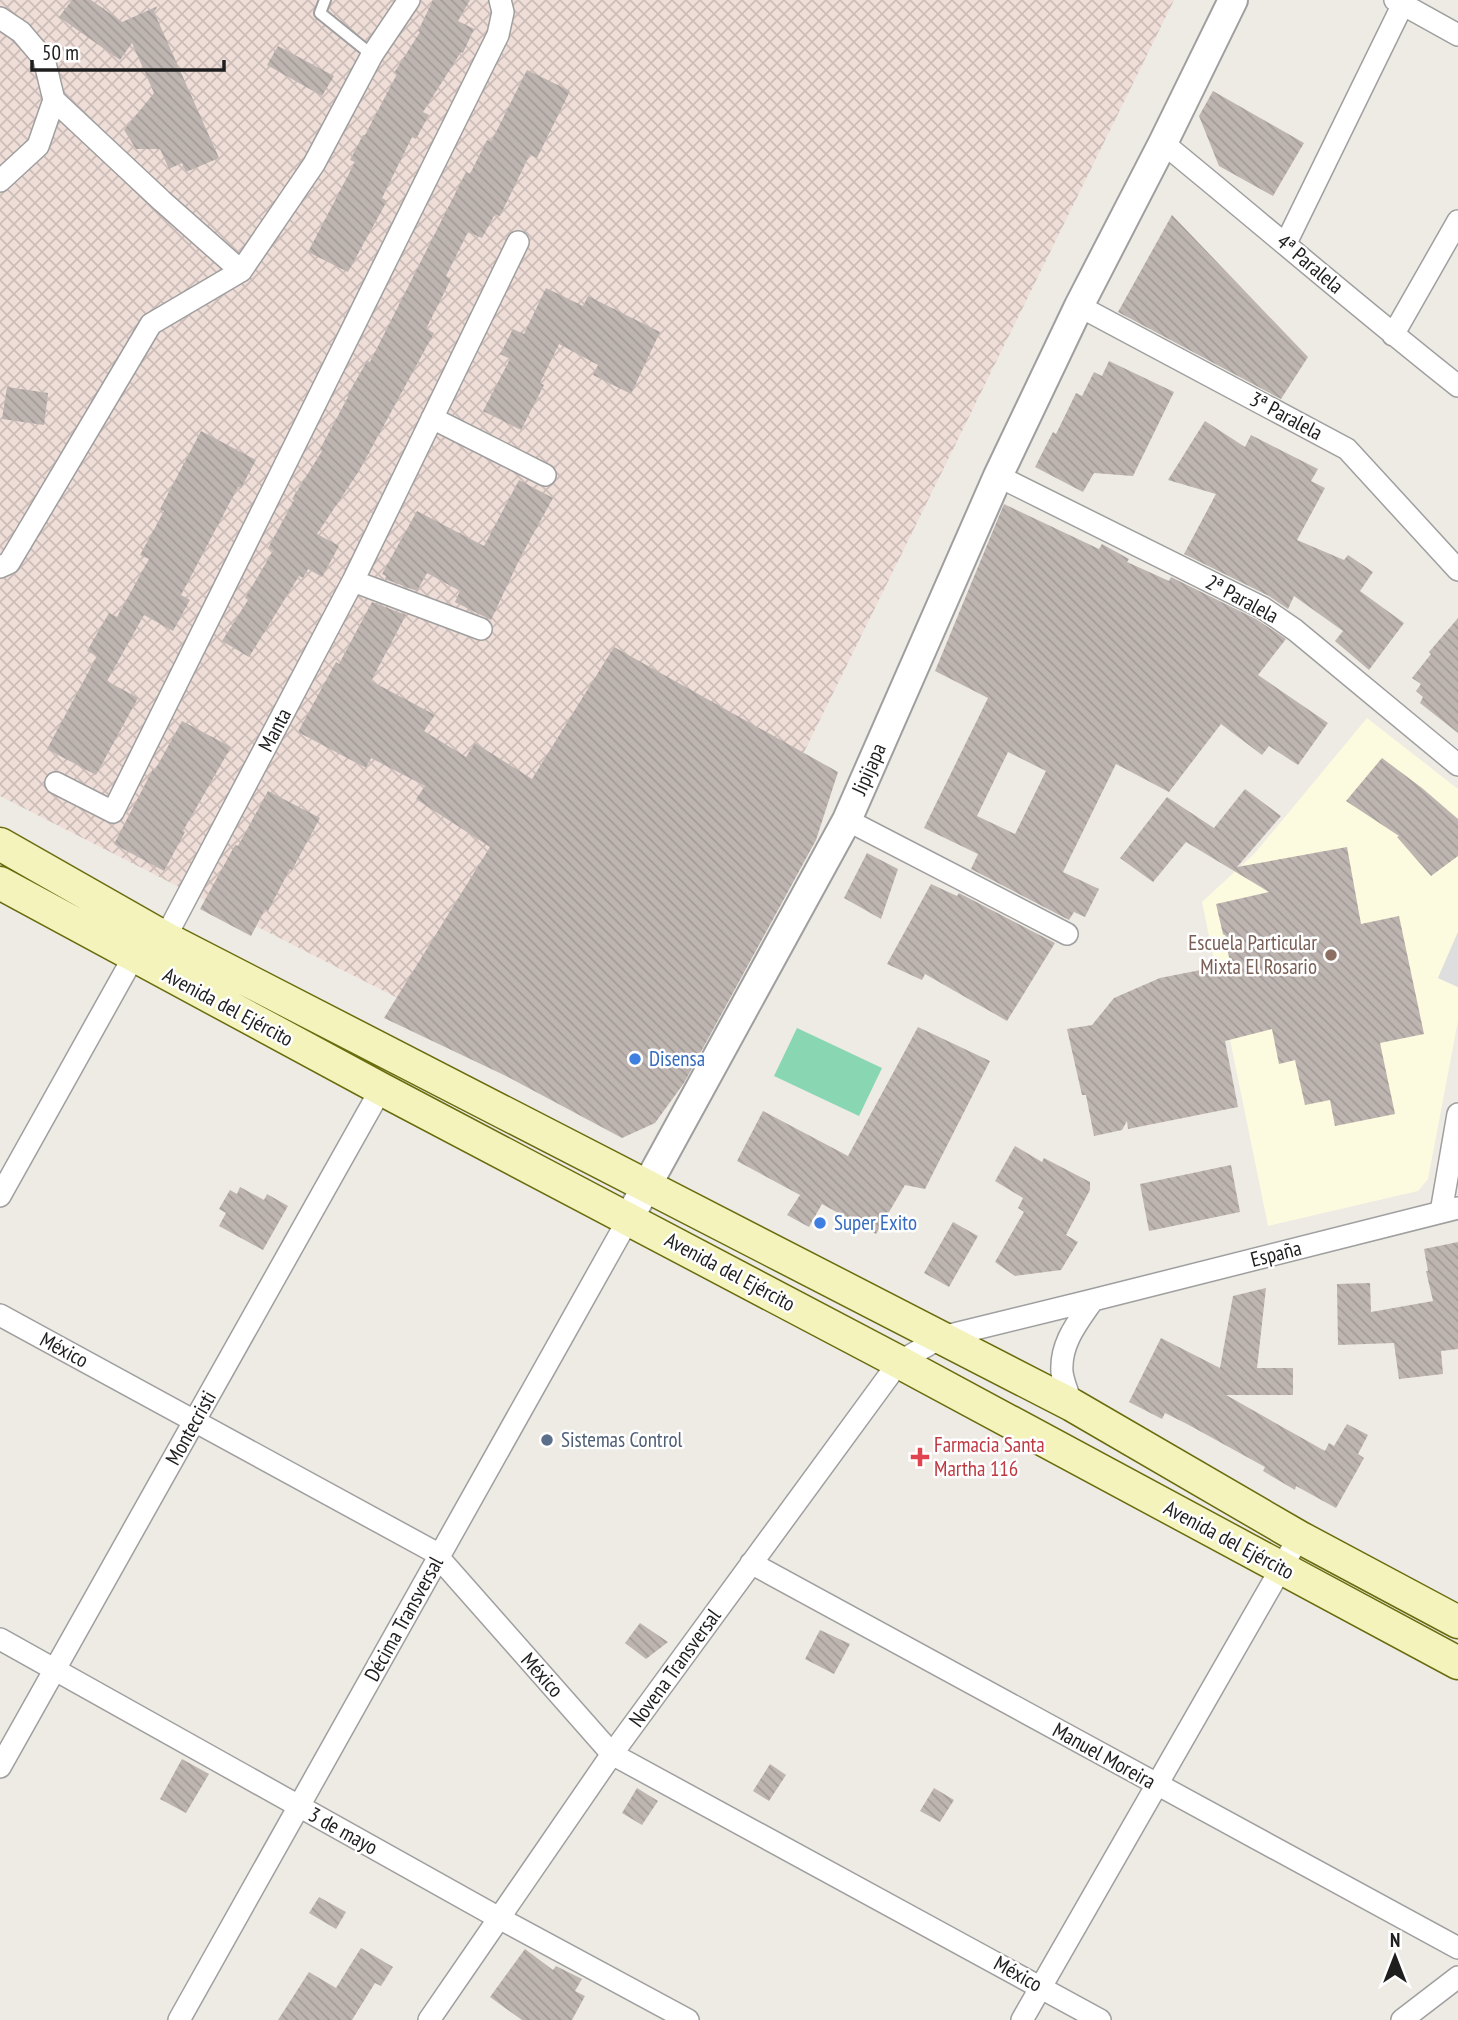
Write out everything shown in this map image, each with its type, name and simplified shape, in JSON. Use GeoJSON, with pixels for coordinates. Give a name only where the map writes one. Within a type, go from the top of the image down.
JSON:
{"type":"FeatureCollection","features":[{"type":"Feature","properties":{"kind":"main road","name":"Avenida del Ejército"},"geometry":{"type":"LineString","coordinates":[[0,844],[165,938],[1072,1405],[1299,1537],[1458,1622]]}},
{"type":"Feature","properties":{"kind":"main road","name":"Avenida del Ejército"},"geometry":{"type":"LineString","coordinates":[[0,883],[381,1089],[900,1362],[1458,1663]]}},
{"type":"Feature","properties":{"kind":"street"},"geometry":{"type":"LineString","coordinates":[[0,567],[9,564],[151,324],[241,271],[314,164],[373,55],[409,0]]}},
{"type":"Feature","properties":{"kind":"street"},"geometry":{"type":"LineString","coordinates":[[56,783],[113,812],[498,35],[503,12],[500,0]]}},
{"type":"Feature","properties":{"kind":"street","name":"Jipijapa"},"geometry":{"type":"LineString","coordinates":[[629,1218],[846,820],[998,476],[1079,306],[1233,0]]}},
{"type":"Feature","properties":{"kind":"street"},"geometry":{"type":"LineString","coordinates":[[1286,243],[1399,2],[1458,35]]}},
{"type":"Feature","properties":{"kind":"street"},"geometry":{"type":"LineString","coordinates":[[0,18],[21,32],[44,60],[54,100],[241,271]]}},
{"type":"Feature","properties":{"kind":"street"},"geometry":{"type":"LineString","coordinates":[[0,181],[38,146],[54,100]]}},
{"type":"Feature","properties":{"kind":"street","name":"4ª Paralela"},"geometry":{"type":"LineString","coordinates":[[1163,143],[1458,386]]}},
{"type":"Feature","properties":{"kind":"street"},"geometry":{"type":"LineString","coordinates":[[1393,335],[1458,221]]}},
{"type":"Feature","properties":{"kind":"street","name":"Manta"},"geometry":{"type":"LineString","coordinates":[[165,938],[353,581],[518,242]]}},
{"type":"Feature","properties":{"kind":"street","name":"3ª Paralela"},"geometry":{"type":"LineString","coordinates":[[1079,306],[1347,449],[1458,570]]}},
{"type":"Feature","properties":{"kind":"street"},"geometry":{"type":"LineString","coordinates":[[432,418],[545,475]]}},
{"type":"Feature","properties":{"kind":"street","name":"2ª Paralela"},"geometry":{"type":"LineString","coordinates":[[998,476],[1263,608],[1295,631],[1458,765]]}},
{"type":"Feature","properties":{"kind":"street"},"geometry":{"type":"LineString","coordinates":[[353,581],[481,629]]}},
{"type":"Feature","properties":{"kind":"street"},"geometry":{"type":"LineString","coordinates":[[846,820],[1067,934]]}},
{"type":"Feature","properties":{"kind":"street"},"geometry":{"type":"LineString","coordinates":[[0,1196],[134,956],[165,938]]}},
{"type":"Feature","properties":{"kind":"street","name":"Montecristi"},"geometry":{"type":"LineString","coordinates":[[0,1768],[381,1089]]}},
{"type":"Feature","properties":{"kind":"street"},"geometry":{"type":"LineString","coordinates":[[1450,1210],[1458,1114]]}},
{"type":"Feature","properties":{"kind":"street","name":"España"},"geometry":{"type":"LineString","coordinates":[[942,1337],[1450,1210]]}},
{"type":"Feature","properties":{"kind":"street","name":"Décima Transversal"},"geometry":{"type":"LineString","coordinates":[[179,2020],[629,1218]]}},
{"type":"Feature","properties":{"kind":"street"},"geometry":{"type":"LineString","coordinates":[[1072,1405],[1062,1373],[1065,1349],[1072,1330],[1093,1300]]}},
{"type":"Feature","properties":{"kind":"street","name":"México"},"geometry":{"type":"LineString","coordinates":[[0,1315],[439,1557],[612,1754],[1100,2020]]}},
{"type":"Feature","properties":{"kind":"street","name":"Novena Transversal"},"geometry":{"type":"LineString","coordinates":[[429,2020],[612,1754],[900,1362],[942,1337]]}},
{"type":"Feature","properties":{"kind":"street"},"geometry":{"type":"LineString","coordinates":[[1022,2020],[1299,1537]]}},
{"type":"Feature","properties":{"kind":"street","name":"Manuel Moreira"},"geometry":{"type":"LineString","coordinates":[[751,1563],[1458,1948]]}},
{"type":"Feature","properties":{"kind":"street","name":"3 de mayo"},"geometry":{"type":"LineString","coordinates":[[0,1639],[499,1918],[688,2020]]}},
{"type":"Feature","properties":{"kind":"street"},"geometry":{"type":"LineString","coordinates":[[1417,2016],[1458,1976]]}},
{"type":"Feature","properties":{"kind":"lane"},"geometry":{"type":"LineString","coordinates":[[325,0],[320,13],[373,55]]}},
{"type":"Feature","properties":{"kind":"shaded area"},"geometry":{"type":"Polygon","coordinates":[[[0,0],[1174,0],[626,1114],[0,796],[0,0]]]}},
{"type":"Feature","properties":{"kind":"shaded area","name":"Escuela Particular Mixta El Rosario"},"geometry":{"type":"Polygon","coordinates":[[[1367,718],[1458,789],[1458,932],[1438,978],[1458,987],[1458,1021],[1428,1179],[1418,1191],[1268,1226],[1202,902],[1255,853],[1367,718]]]}},
{"type":"Feature","properties":{"kind":"shaded area"},"geometry":{"type":"Polygon","coordinates":[[[1458,932],[1458,987],[1438,978],[1458,932]]]}},
{"type":"Feature","properties":{"kind":"green space"},"geometry":{"type":"Polygon","coordinates":[[[797,1028],[882,1068],[859,1116],[774,1076],[797,1028]]]}},
{"type":"Feature","properties":{"kind":"building"},"geometry":{"type":"Polygon","coordinates":[[[72,0],[91,0],[122,22],[158,6],[154,12],[219,158],[186,172],[182,163],[169,169],[160,149],[136,149],[124,130],[154,93],[132,43],[120,60],[59,17],[72,0]]]}},
{"type":"Feature","properties":{"kind":"building"},"geometry":{"type":"Polygon","coordinates":[[[433,0],[470,0],[458,21],[474,29],[463,53],[461,52],[423,112],[429,115],[416,139],[412,137],[382,198],[387,201],[348,272],[308,252],[355,162],[350,160],[397,74],[394,73],[420,32],[418,31],[433,0]]]}},
{"type":"Feature","properties":{"kind":"building"},"geometry":{"type":"Polygon","coordinates":[[[278,46],[334,76],[322,96],[267,65],[278,46]]]}},
{"type":"Feature","properties":{"kind":"building"},"geometry":{"type":"Polygon","coordinates":[[[527,70],[570,91],[537,158],[530,154],[500,216],[495,214],[482,238],[468,232],[446,276],[451,279],[426,329],[434,333],[359,471],[317,534],[339,546],[322,577],[308,569],[303,578],[299,576],[249,657],[222,641],[248,600],[245,598],[273,551],[268,548],[294,500],[292,499],[322,451],[320,449],[347,396],[367,361],[370,362],[466,172],[470,174],[487,140],[491,142],[527,70]]]}},
{"type":"Feature","properties":{"kind":"building"},"geometry":{"type":"Polygon","coordinates":[[[1213,91],[1304,143],[1273,196],[1219,166],[1199,116],[1213,91]]]}},
{"type":"Feature","properties":{"kind":"building"},"geometry":{"type":"Polygon","coordinates":[[[1172,215],[1308,357],[1281,399],[1118,312],[1172,215]]]}},
{"type":"Feature","properties":{"kind":"building"},"geometry":{"type":"Polygon","coordinates":[[[546,288],[583,306],[588,296],[660,332],[631,394],[593,375],[598,365],[559,344],[540,383],[544,385],[521,430],[483,411],[510,359],[500,354],[513,329],[524,334],[546,288]]]}},
{"type":"Feature","properties":{"kind":"building"},"geometry":{"type":"Polygon","coordinates":[[[1109,361],[1174,392],[1133,476],[1094,473],[1083,492],[1035,467],[1053,432],[1056,434],[1076,393],[1082,396],[1094,372],[1102,376],[1109,361]]]}},
{"type":"Feature","properties":{"kind":"building"},"geometry":{"type":"Polygon","coordinates":[[[7,387],[48,393],[44,425],[2,419],[7,387]]]}},
{"type":"Feature","properties":{"kind":"building"},"geometry":{"type":"Polygon","coordinates":[[[1205,421],[1245,447],[1251,435],[1318,469],[1311,481],[1325,488],[1297,540],[1344,560],[1348,555],[1373,572],[1360,591],[1404,623],[1369,670],[1335,641],[1343,631],[1294,596],[1288,609],[1269,596],[1184,554],[1216,494],[1168,480],[1205,421]]]}},
{"type":"Feature","properties":{"kind":"building"},"geometry":{"type":"Polygon","coordinates":[[[201,431],[256,460],[241,488],[238,487],[181,595],[190,600],[173,631],[144,615],[107,681],[138,698],[96,775],[47,749],[97,656],[87,651],[109,613],[117,617],[149,559],[140,555],[164,511],[160,509],[201,431]]]}},
{"type":"Feature","properties":{"kind":"building"},"geometry":{"type":"Polygon","coordinates":[[[519,480],[553,498],[521,556],[491,620],[455,602],[460,591],[427,573],[417,591],[385,579],[386,576],[382,574],[417,511],[484,546],[519,480]]]}},
{"type":"Feature","properties":{"kind":"building"},"geometry":{"type":"Polygon","coordinates":[[[1004,504],[1099,549],[1102,544],[1129,559],[1127,562],[1169,581],[1171,577],[1256,619],[1286,639],[1258,675],[1328,723],[1298,765],[1269,746],[1262,755],[1221,724],[1169,792],[1116,764],[1063,872],[1099,889],[1085,917],[1074,912],[1069,920],[971,869],[978,854],[924,828],[988,698],[935,671],[1004,504]],[[1008,752],[977,816],[1015,834],[1046,771],[1008,752]]]}},
{"type":"Feature","properties":{"kind":"building"},"geometry":{"type":"Polygon","coordinates":[[[372,602],[406,615],[371,681],[435,715],[424,731],[466,757],[475,743],[532,779],[614,647],[838,772],[816,840],[684,1083],[655,1123],[622,1138],[506,1076],[384,1018],[490,847],[416,799],[425,786],[371,758],[366,768],[298,732],[372,602]]]}},
{"type":"Feature","properties":{"kind":"building"},"geometry":{"type":"Polygon","coordinates":[[[1458,618],[1458,733],[1420,703],[1423,697],[1416,691],[1421,684],[1412,678],[1431,654],[1429,652],[1458,618]]]}},
{"type":"Feature","properties":{"kind":"building"},"geometry":{"type":"Polygon","coordinates":[[[182,721],[231,747],[183,831],[185,832],[164,871],[114,844],[153,769],[155,770],[182,721]]]}},
{"type":"Feature","properties":{"kind":"building"},"geometry":{"type":"Polygon","coordinates":[[[1382,758],[1458,819],[1458,856],[1431,876],[1397,837],[1399,836],[1346,801],[1382,758]]]}},
{"type":"Feature","properties":{"kind":"building"},"geometry":{"type":"Polygon","coordinates":[[[1245,789],[1281,816],[1237,867],[1347,847],[1361,924],[1399,916],[1424,1034],[1380,1043],[1395,1114],[1335,1126],[1330,1100],[1305,1105],[1295,1060],[1279,1064],[1272,1029],[1225,1041],[1238,1107],[1128,1129],[1127,1121],[1122,1130],[1094,1136],[1086,1095],[1082,1095],[1067,1029],[1092,1025],[1114,998],[1160,978],[1231,964],[1216,904],[1269,892],[1186,842],[1153,882],[1120,858],[1167,797],[1214,828],[1245,789]]]}},
{"type":"Feature","properties":{"kind":"building"},"geometry":{"type":"Polygon","coordinates":[[[268,791],[320,818],[251,936],[200,909],[268,791]]]}},
{"type":"Feature","properties":{"kind":"building"},"geometry":{"type":"Polygon","coordinates":[[[867,853],[898,869],[881,919],[844,898],[867,853]]]}},
{"type":"Feature","properties":{"kind":"building"},"geometry":{"type":"Polygon","coordinates":[[[931,884],[957,896],[959,893],[1055,943],[1007,1021],[925,974],[922,980],[887,964],[931,884]]]}},
{"type":"Feature","properties":{"kind":"building"},"geometry":{"type":"Polygon","coordinates":[[[918,1027],[990,1061],[925,1189],[905,1185],[876,1234],[822,1204],[809,1227],[787,1215],[800,1195],[737,1161],[763,1111],[848,1156],[918,1027]]]}},
{"type":"Feature","properties":{"kind":"building"},"geometry":{"type":"Polygon","coordinates":[[[1015,1146],[1042,1162],[1044,1158],[1090,1182],[1090,1190],[1066,1235],[1078,1242],[1061,1270],[1015,1276],[995,1262],[1024,1212],[1018,1208],[1023,1198],[995,1181],[1015,1146]]]}},
{"type":"Feature","properties":{"kind":"building"},"geometry":{"type":"Polygon","coordinates":[[[1231,1165],[1240,1212],[1149,1231],[1140,1184],[1231,1165]]]}},
{"type":"Feature","properties":{"kind":"building"},"geometry":{"type":"Polygon","coordinates":[[[240,1187],[264,1200],[267,1194],[288,1206],[263,1250],[219,1226],[226,1213],[219,1209],[230,1190],[237,1194],[240,1187]]]}},
{"type":"Feature","properties":{"kind":"building"},"geometry":{"type":"Polygon","coordinates":[[[953,1222],[978,1236],[949,1287],[924,1273],[953,1222]]]}},
{"type":"Feature","properties":{"kind":"building"},"geometry":{"type":"Polygon","coordinates":[[[1458,1242],[1458,1349],[1441,1351],[1443,1374],[1399,1379],[1394,1343],[1338,1345],[1337,1284],[1370,1283],[1371,1312],[1433,1301],[1424,1249],[1458,1242]]]}},
{"type":"Feature","properties":{"kind":"building"},"geometry":{"type":"Polygon","coordinates":[[[1266,1288],[1257,1368],[1293,1368],[1293,1395],[1226,1395],[1325,1451],[1329,1443],[1334,1446],[1347,1424],[1368,1435],[1358,1454],[1364,1458],[1336,1508],[1296,1486],[1295,1490],[1263,1471],[1265,1467],[1187,1424],[1165,1413],[1162,1419],[1129,1402],[1161,1338],[1220,1368],[1233,1296],[1266,1288]]]}},
{"type":"Feature","properties":{"kind":"building"},"geometry":{"type":"Polygon","coordinates":[[[640,1623],[668,1642],[646,1659],[625,1643],[640,1623]]]}},
{"type":"Feature","properties":{"kind":"building"},"geometry":{"type":"Polygon","coordinates":[[[820,1630],[850,1644],[834,1674],[805,1659],[820,1630]]]}},
{"type":"Feature","properties":{"kind":"building"},"geometry":{"type":"Polygon","coordinates":[[[182,1759],[209,1774],[186,1813],[160,1799],[182,1759]]]}},
{"type":"Feature","properties":{"kind":"building"},"geometry":{"type":"Polygon","coordinates":[[[770,1764],[786,1775],[769,1801],[753,1791],[770,1764]]]}},
{"type":"Feature","properties":{"kind":"building"},"geometry":{"type":"Polygon","coordinates":[[[637,1788],[658,1801],[642,1825],[622,1813],[637,1788]]]}},
{"type":"Feature","properties":{"kind":"building"},"geometry":{"type":"Polygon","coordinates":[[[934,1788],[954,1800],[940,1822],[920,1811],[934,1788]]]}},
{"type":"Feature","properties":{"kind":"building"},"geometry":{"type":"Polygon","coordinates":[[[319,1897],[346,1912],[336,1929],[309,1913],[319,1897]]]}},
{"type":"Feature","properties":{"kind":"building"},"geometry":{"type":"Polygon","coordinates":[[[361,1948],[393,1967],[381,1986],[375,1983],[352,2020],[278,2020],[309,1972],[336,1988],[361,1948]]]}},
{"type":"Feature","properties":{"kind":"building"},"geometry":{"type":"Polygon","coordinates":[[[525,1949],[553,1970],[556,1966],[582,1979],[575,1991],[585,1996],[572,2020],[522,2020],[490,1997],[525,1949]]]}},
{"type":"Feature","properties":{"kind":"place","name":"Escuela Particular Mixta El Rosario"},"geometry":{"type":"Point","coordinates":[1331,955]}},
{"type":"Feature","properties":{"kind":"place","name":"Disensa"},"geometry":{"type":"Point","coordinates":[635,1059]}},
{"type":"Feature","properties":{"kind":"place","name":"Super Exito"},"geometry":{"type":"Point","coordinates":[820,1223]}},
{"type":"Feature","properties":{"kind":"place","name":"Sistemas Control"},"geometry":{"type":"Point","coordinates":[547,1440]}},
{"type":"Feature","properties":{"kind":"place","name":"Farmacia Santa Martha 116"},"geometry":{"type":"Point","coordinates":[920,1457]}}]}
